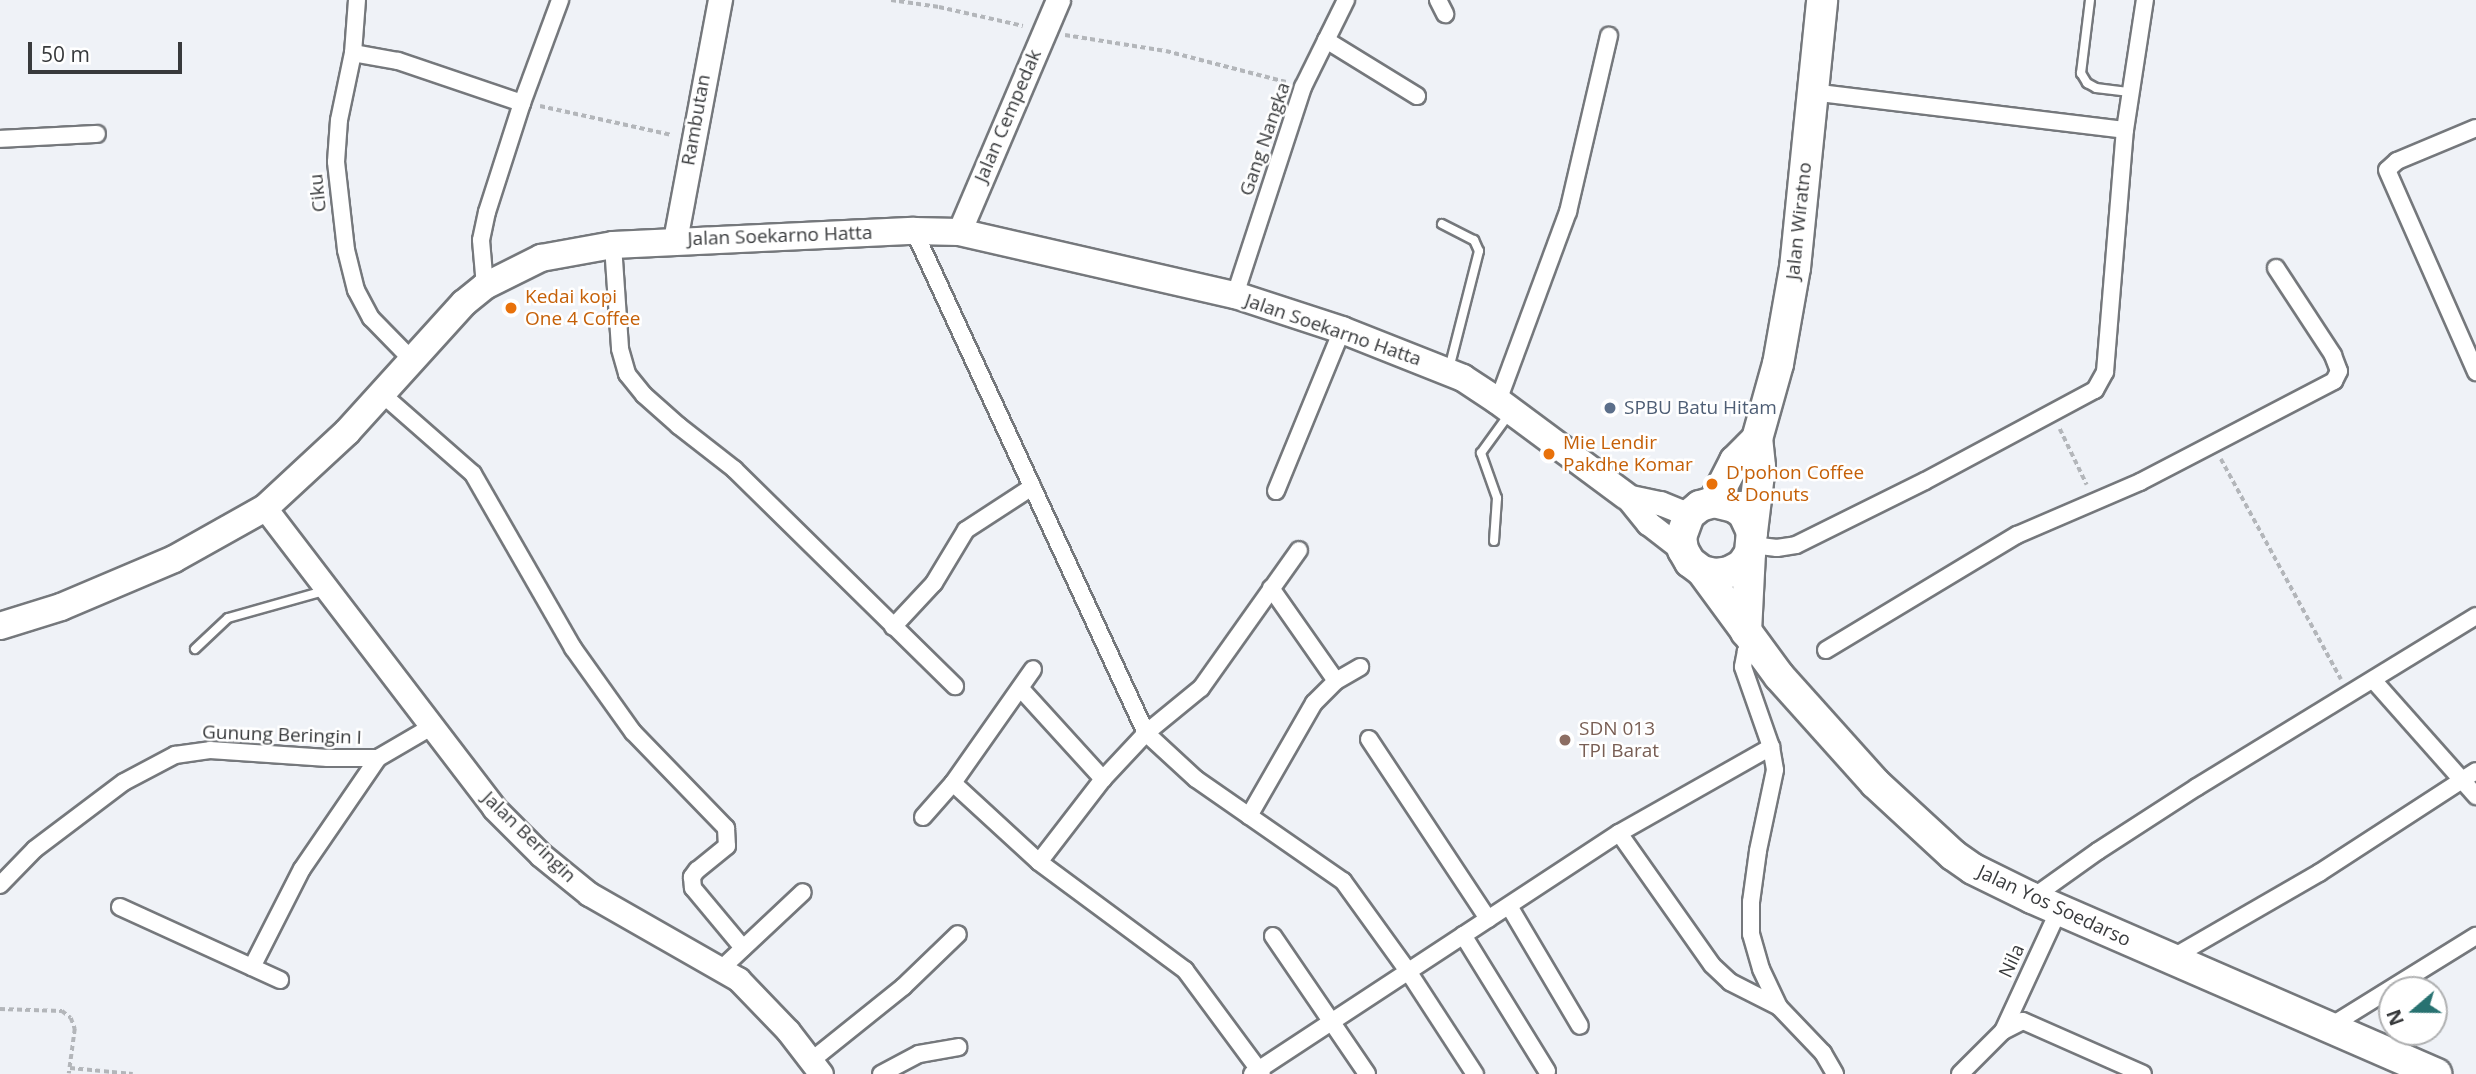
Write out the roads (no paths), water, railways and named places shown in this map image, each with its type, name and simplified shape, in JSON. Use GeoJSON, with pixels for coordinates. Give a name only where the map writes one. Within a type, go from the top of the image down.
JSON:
{"type":"FeatureCollection","features":[{"type":"Feature","properties":{"kind":"highway","name":"Jalan Wiratno"},"geometry":{"type":"LineString","coordinates":[[1751,543],[1760,466],[1758,439],[1778,363],[1795,268],[1822,0]]}},
{"type":"Feature","properties":{"kind":"highway","name":"Jalan Wiratno"},"geometry":{"type":"LineString","coordinates":[[1701,509],[1735,461],[1758,439]]}},
{"type":"Feature","properties":{"kind":"highway"},"geometry":{"type":"LineString","coordinates":[[1750,638],[1751,543],[1743,513],[1724,503],[1701,509],[1683,525],[1692,560],[1715,574],[1729,572],[1742,565],[1751,543]]}},
{"type":"Feature","properties":{"kind":"highway","name":"Jalan Yos Soedarso"},"geometry":{"type":"LineString","coordinates":[[1692,560],[1802,703],[1875,783],[1973,869],[2059,910],[2436,1074]]}},
{"type":"Feature","properties":{"kind":"main road","name":"Jalan Soekarno Hatta"},"geometry":{"type":"LineString","coordinates":[[0,626],[61,607],[174,559],[265,508],[382,394],[464,303],[485,286],[541,258],[613,245],[675,240],[914,230],[959,232],[1235,295],[1342,330],[1449,372],[1505,406],[1626,496]]}},
{"type":"Feature","properties":{"kind":"street","name":"Ciku"},"geometry":{"type":"LineString","coordinates":[[357,0],[353,53],[339,120],[336,162],[346,250],[356,290],[371,317],[413,361]]}},
{"type":"Feature","properties":{"kind":"street"},"geometry":{"type":"LineString","coordinates":[[485,286],[481,240],[487,212],[522,103],[560,0]]}},
{"type":"Feature","properties":{"kind":"street","name":"Rambutan"},"geometry":{"type":"LineString","coordinates":[[675,240],[720,0]]}},
{"type":"Feature","properties":{"kind":"street","name":"Jalan Cempedak"},"geometry":{"type":"LineString","coordinates":[[959,232],[1058,0]]}},
{"type":"Feature","properties":{"kind":"street","name":"Gang Nangka"},"geometry":{"type":"LineString","coordinates":[[1235,295],[1303,87],[1346,0]]}},
{"type":"Feature","properties":{"kind":"street"},"geometry":{"type":"LineString","coordinates":[[1751,543],[1777,548],[1796,545],[2053,415],[2095,390],[2105,372],[2125,130],[2145,0]]}},
{"type":"Feature","properties":{"kind":"street"},"geometry":{"type":"LineString","coordinates":[[1505,406],[1569,212],[1609,36]]}},
{"type":"Feature","properties":{"kind":"street"},"geometry":{"type":"LineString","coordinates":[[1326,40],[1418,96]]}},
{"type":"Feature","properties":{"kind":"street"},"geometry":{"type":"LineString","coordinates":[[353,53],[398,61],[522,103]]}},
{"type":"Feature","properties":{"kind":"street"},"geometry":{"type":"LineString","coordinates":[[1811,92],[2125,130]]}},
{"type":"Feature","properties":{"kind":"street"},"geometry":{"type":"LineString","coordinates":[[2476,128],[2397,161],[2387,170],[2476,372]]}},
{"type":"Feature","properties":{"kind":"street"},"geometry":{"type":"LineString","coordinates":[[0,139],[97,134]]}},
{"type":"Feature","properties":{"kind":"street"},"geometry":{"type":"LineString","coordinates":[[914,230],[1146,733],[1196,779],[1343,881],[1408,971],[1475,1074]]}},
{"type":"Feature","properties":{"kind":"street"},"geometry":{"type":"LineString","coordinates":[[613,245],[620,349],[627,374],[653,402],[734,469],[954,686]]}},
{"type":"Feature","properties":{"kind":"street"},"geometry":{"type":"LineString","coordinates":[[1826,650],[1934,587],[1979,556],[2093,500],[2140,482],[2334,381],[2339,371],[2333,355],[2276,268]]}},
{"type":"Feature","properties":{"kind":"street"},"geometry":{"type":"LineString","coordinates":[[1276,491],[1342,330]]}},
{"type":"Feature","properties":{"kind":"street"},"geometry":{"type":"LineString","coordinates":[[382,394],[473,474],[573,648],[633,732],[726,828],[727,846],[697,870],[692,877],[693,888],[697,897],[743,948]]}},
{"type":"Feature","properties":{"kind":"street"},"geometry":{"type":"LineString","coordinates":[[893,627],[934,583],[966,530],[1032,487]]}},
{"type":"Feature","properties":{"kind":"street","name":"Jalan Soekarno Hatta"},"geometry":{"type":"LineString","coordinates":[[1626,496],[1701,509]]}},
{"type":"Feature","properties":{"kind":"street","name":"Jalan Soekarno Hatta"},"geometry":{"type":"LineString","coordinates":[[1626,496],[1648,523],[1692,560]]}},
{"type":"Feature","properties":{"kind":"street","name":"Jalan Beringin"},"geometry":{"type":"LineString","coordinates":[[265,508],[494,808],[541,855],[589,894],[738,979],[817,1067]]}},
{"type":"Feature","properties":{"kind":"street"},"geometry":{"type":"LineString","coordinates":[[1038,862],[1103,779],[1146,733],[1201,688],[1299,550]]}},
{"type":"Feature","properties":{"kind":"street"},"geometry":{"type":"LineString","coordinates":[[1271,589],[1336,681]]}},
{"type":"Feature","properties":{"kind":"street"},"geometry":{"type":"LineString","coordinates":[[2032,898],[2098,851],[2197,787],[2374,681],[2476,616]]}},
{"type":"Feature","properties":{"kind":"street"},"geometry":{"type":"LineString","coordinates":[[1750,638],[1742,667],[1771,747],[1775,770],[1758,851],[1751,902],[1751,934],[1761,969],[1779,1007],[1823,1053],[1835,1074]]}},
{"type":"Feature","properties":{"kind":"street"},"geometry":{"type":"LineString","coordinates":[[1249,816],[1300,721],[1336,681],[1360,667]]}},
{"type":"Feature","properties":{"kind":"street"},"geometry":{"type":"LineString","coordinates":[[923,817],[953,783],[1033,669]]}},
{"type":"Feature","properties":{"kind":"street"},"geometry":{"type":"LineString","coordinates":[[2374,681],[2476,796]]}},
{"type":"Feature","properties":{"kind":"street"},"geometry":{"type":"LineString","coordinates":[[1021,689],[1103,779]]}},
{"type":"Feature","properties":{"kind":"street","name":"Gunung Beringin I"},"geometry":{"type":"LineString","coordinates":[[0,885],[35,849],[113,790],[150,766],[175,755],[210,750],[328,758],[378,758],[431,727]]}},
{"type":"Feature","properties":{"kind":"street"},"geometry":{"type":"LineString","coordinates":[[1369,739],[1488,919]]}},
{"type":"Feature","properties":{"kind":"street"},"geometry":{"type":"LineString","coordinates":[[953,783],[1038,862],[1185,970],[1258,1072],[1619,832],[1771,747]]}},
{"type":"Feature","properties":{"kind":"street"},"geometry":{"type":"LineString","coordinates":[[252,967],[302,869],[378,758]]}},
{"type":"Feature","properties":{"kind":"street"},"geometry":{"type":"LineString","coordinates":[[2170,959],[2319,873],[2476,771]]}},
{"type":"Feature","properties":{"kind":"street"},"geometry":{"type":"LineString","coordinates":[[1619,832],[1712,965],[1730,982],[1779,1007]]}},
{"type":"Feature","properties":{"kind":"street"},"geometry":{"type":"LineString","coordinates":[[721,969],[803,892]]}},
{"type":"Feature","properties":{"kind":"street"},"geometry":{"type":"LineString","coordinates":[[1509,905],[1580,1026]]}},
{"type":"Feature","properties":{"kind":"street"},"geometry":{"type":"LineString","coordinates":[[120,906],[280,980]]}},
{"type":"Feature","properties":{"kind":"street","name":"Nila"},"geometry":{"type":"LineString","coordinates":[[2003,1031],[2059,910]]}},
{"type":"Feature","properties":{"kind":"street"},"geometry":{"type":"LineString","coordinates":[[817,1067],[958,934]]}},
{"type":"Feature","properties":{"kind":"street"},"geometry":{"type":"LineString","coordinates":[[1463,935],[1547,1071]]}},
{"type":"Feature","properties":{"kind":"street"},"geometry":{"type":"LineString","coordinates":[[1273,936],[1367,1074]]}},
{"type":"Feature","properties":{"kind":"street"},"geometry":{"type":"LineString","coordinates":[[2329,1027],[2476,936]]}},
{"type":"Feature","properties":{"kind":"street"},"geometry":{"type":"LineString","coordinates":[[1960,1074],[2003,1031],[2023,1021],[2109,1068],[2143,1074]]}},
{"type":"Feature","properties":{"kind":"street"},"geometry":{"type":"LineString","coordinates":[[881,1074],[919,1054],[958,1046]]}},
{"type":"Feature","properties":{"kind":"lane"},"geometry":{"type":"LineString","coordinates":[[2090,0],[2081,73],[2087,83],[2096,88],[2130,92]]}},
{"type":"Feature","properties":{"kind":"lane"},"geometry":{"type":"LineString","coordinates":[[1442,224],[1474,240],[1479,251],[1449,372]]}},
{"type":"Feature","properties":{"kind":"lane"},"geometry":{"type":"LineString","coordinates":[[1494,541],[1497,498],[1481,453],[1505,406]]}},
{"type":"Feature","properties":{"kind":"lane"},"geometry":{"type":"LineString","coordinates":[[195,649],[228,618],[327,590]]}},
{"type":"Feature","properties":{"kind":"place","name":"Kedai kopi One 4 Coffee"},"geometry":{"type":"Point","coordinates":[511,308]}},
{"type":"Feature","properties":{"kind":"place","name":"SPBU Batu Hitam"},"geometry":{"type":"Point","coordinates":[1610,408]}},
{"type":"Feature","properties":{"kind":"place","name":"Mie Lendir Pakdhe Komar"},"geometry":{"type":"Point","coordinates":[1549,454]}},
{"type":"Feature","properties":{"kind":"place","name":"D'pohon Coffee & Donuts"},"geometry":{"type":"Point","coordinates":[1712,484]}},
{"type":"Feature","properties":{"kind":"place","name":"SDN 013 TPI Barat"},"geometry":{"type":"Point","coordinates":[1565,740]}}]}
